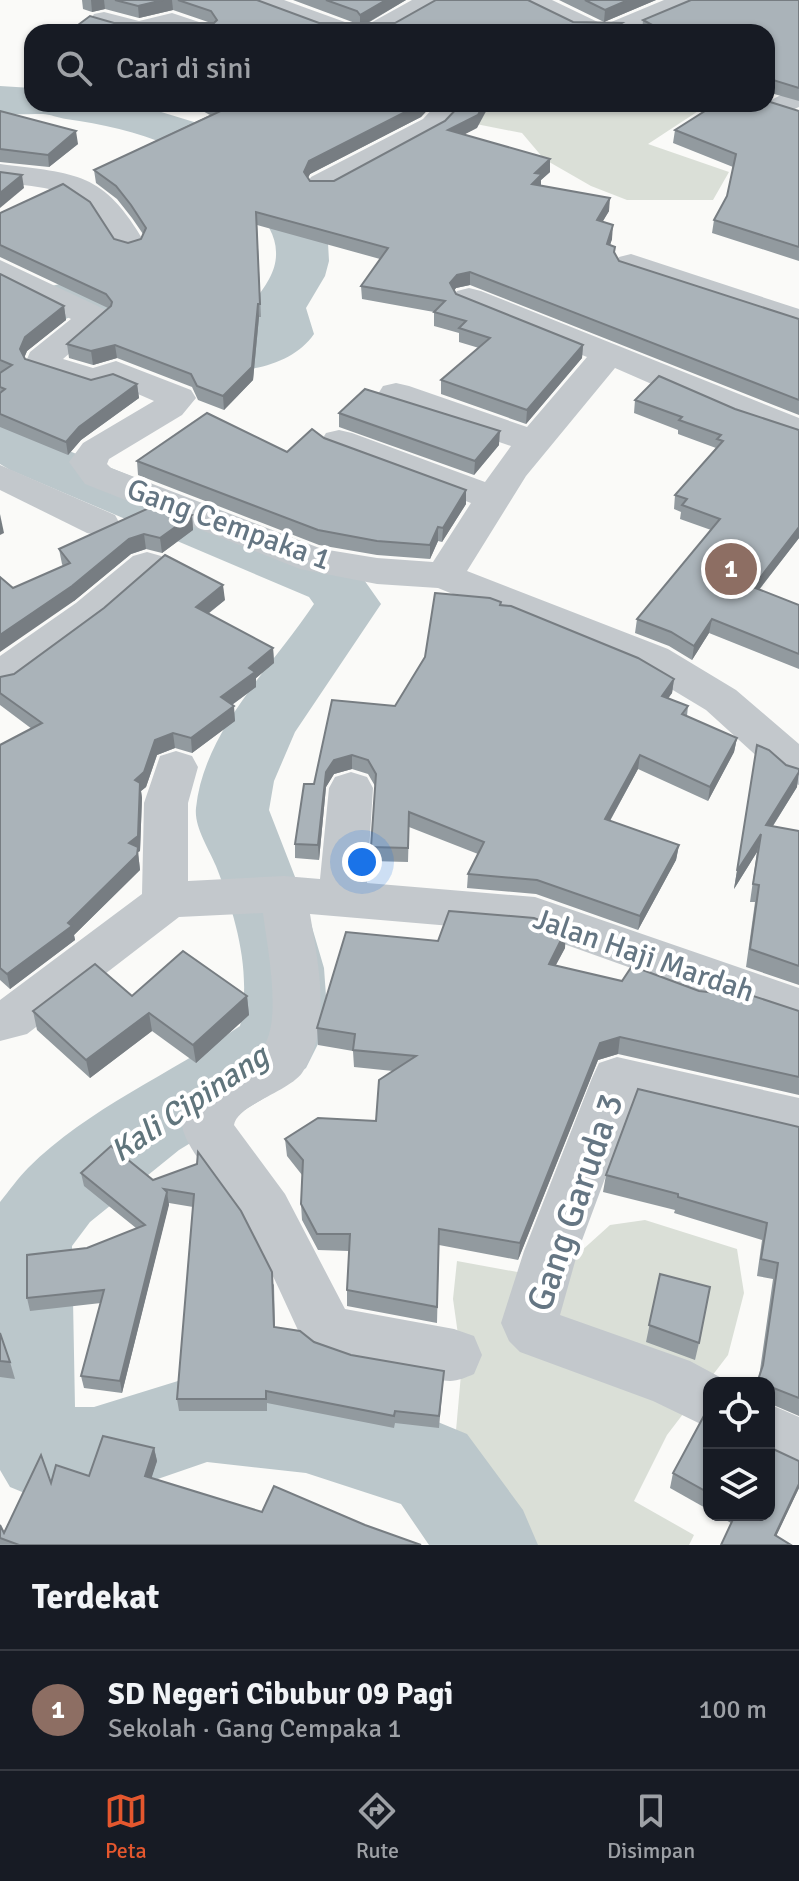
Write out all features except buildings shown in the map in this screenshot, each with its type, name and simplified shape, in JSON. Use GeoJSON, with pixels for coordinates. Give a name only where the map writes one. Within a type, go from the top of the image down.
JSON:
{"type":"FeatureCollection","features":[{"type":"Feature","properties":{"kind":"street"},"geometry":{"type":"LineString","coordinates":[[92,24],[156,0]]}},
{"type":"Feature","properties":{"kind":"street"},"geometry":{"type":"LineString","coordinates":[[389,24],[432,0]]}},
{"type":"Feature","properties":{"kind":"street"},"geometry":{"type":"LineString","coordinates":[[531,0],[569,24]]}},
{"type":"Feature","properties":{"kind":"street"},"geometry":{"type":"LineString","coordinates":[[631,24],[687,0]]}},
{"type":"Feature","properties":{"kind":"street"},"geometry":{"type":"LineString","coordinates":[[258,13],[293,11],[326,24]]}},
{"type":"Feature","properties":{"kind":"street"},"geometry":{"type":"LineString","coordinates":[[104,20],[118,24]]}},
{"type":"Feature","properties":{"kind":"street"},"geometry":{"type":"LineString","coordinates":[[163,24],[176,21],[183,24]]}},
{"type":"Feature","properties":{"kind":"street"},"geometry":{"type":"LineString","coordinates":[[322,184],[433,125],[445,112]]}},
{"type":"Feature","properties":{"kind":"street"},"geometry":{"type":"LineString","coordinates":[[0,173],[75,185],[91,192],[113,213],[129,243]]}},
{"type":"Feature","properties":{"kind":"street"},"geometry":{"type":"LineString","coordinates":[[631,264],[799,320]]}},
{"type":"Feature","properties":{"kind":"street","name":"Gang Cempaka 1"},"geometry":{"type":"LineString","coordinates":[[0,270],[67,304],[42,364],[94,380],[116,372],[179,400],[96,451],[88,462],[98,476],[314,560],[377,571],[444,576],[653,659],[721,700],[799,769]]}},
{"type":"Feature","properties":{"kind":"street"},"geometry":{"type":"LineString","coordinates":[[469,298],[747,412],[799,430]]}},
{"type":"Feature","properties":{"kind":"street"},"geometry":{"type":"LineString","coordinates":[[444,576],[493,498],[609,353]]}},
{"type":"Feature","properties":{"kind":"street"},"geometry":{"type":"LineString","coordinates":[[396,394],[535,442]]}},
{"type":"Feature","properties":{"kind":"street"},"geometry":{"type":"LineString","coordinates":[[339,441],[493,498]]}},
{"type":"Feature","properties":{"kind":"street"},"geometry":{"type":"LineString","coordinates":[[0,476],[101,524]]}},
{"type":"Feature","properties":{"kind":"street"},"geometry":{"type":"LineString","coordinates":[[0,677],[78,622],[147,565]]}},
{"type":"Feature","properties":{"kind":"street"},"geometry":{"type":"LineString","coordinates":[[0,1021],[10,1020],[170,900],[166,803],[176,767]]}},
{"type":"Feature","properties":{"kind":"street"},"geometry":{"type":"LineString","coordinates":[[342,899],[351,788]]}},
{"type":"Feature","properties":{"kind":"street"},"geometry":{"type":"LineString","coordinates":[[280,894],[295,987],[287,1054],[279,1066],[229,1095],[215,1107],[208,1118],[209,1130],[249,1183],[325,1327],[333,1334],[454,1355]]}},
{"type":"Feature","properties":{"kind":"street","name":"Jalan Haji Mardah"},"geometry":{"type":"LineString","coordinates":[[170,900],[280,894],[535,915],[799,1008]]}},
{"type":"Feature","properties":{"kind":"street","name":"Gang Garuda 3"},"geometry":{"type":"LineString","coordinates":[[703,1398],[670,1380],[540,1334],[529,1323],[551,1251],[617,1078],[799,1120]]}},
{"type":"Feature","properties":{"kind":"street"},"geometry":{"type":"LineString","coordinates":[[775,1435],[799,1448]]}},
{"type":"Feature","properties":{"kind":"shaded area"},"geometry":{"type":"Polygon","coordinates":[[[479,112],[697,112],[648,144],[729,172],[713,200],[627,200],[591,186],[544,159],[522,133],[476,124],[479,112]]]}},
{"type":"Feature","properties":{"kind":"shaded area"},"geometry":{"type":"Polygon","coordinates":[[[645,1220],[737,1249],[744,1293],[728,1355],[711,1377],[703,1377],[703,1388],[667,1435],[634,1501],[694,1535],[689,1545],[525,1545],[454,1453],[462,1363],[453,1299],[457,1261],[534,1275],[569,1262],[610,1225],[645,1220]]]}},
{"type":"Feature","properties":{"kind":"waterway","name":"Kali Cipinang"},"geometry":{"type":"LineString","coordinates":[[0,100],[24,102]]}},
{"type":"Feature","properties":{"kind":"waterway","name":"Kali Cipinang"},"geometry":{"type":"LineString","coordinates":[[0,339],[41,309],[72,297],[88,295],[121,301],[125,316],[145,332],[221,353],[258,350],[286,334],[278,307],[298,276],[303,253],[296,230],[278,202],[256,177],[221,151],[177,132],[110,112]]}},
{"type":"Feature","properties":{"kind":"waterway","name":"Kali Cipinang"},"geometry":{"type":"LineString","coordinates":[[0,437],[31,457],[332,582],[348,604],[262,727],[238,781],[232,810],[266,900],[284,968],[286,996],[277,1044],[237,1073],[149,1125],[90,1169],[59,1195],[27,1235],[27,1426],[44,1454],[94,1454],[207,1417],[306,1427],[433,1467],[488,1545]]}},
{"type":"Feature","properties":{"kind":"place","name":"SD Negeri Cibubur 09 Pagi"},"geometry":{"type":"Point","coordinates":[731,569]}}]}
